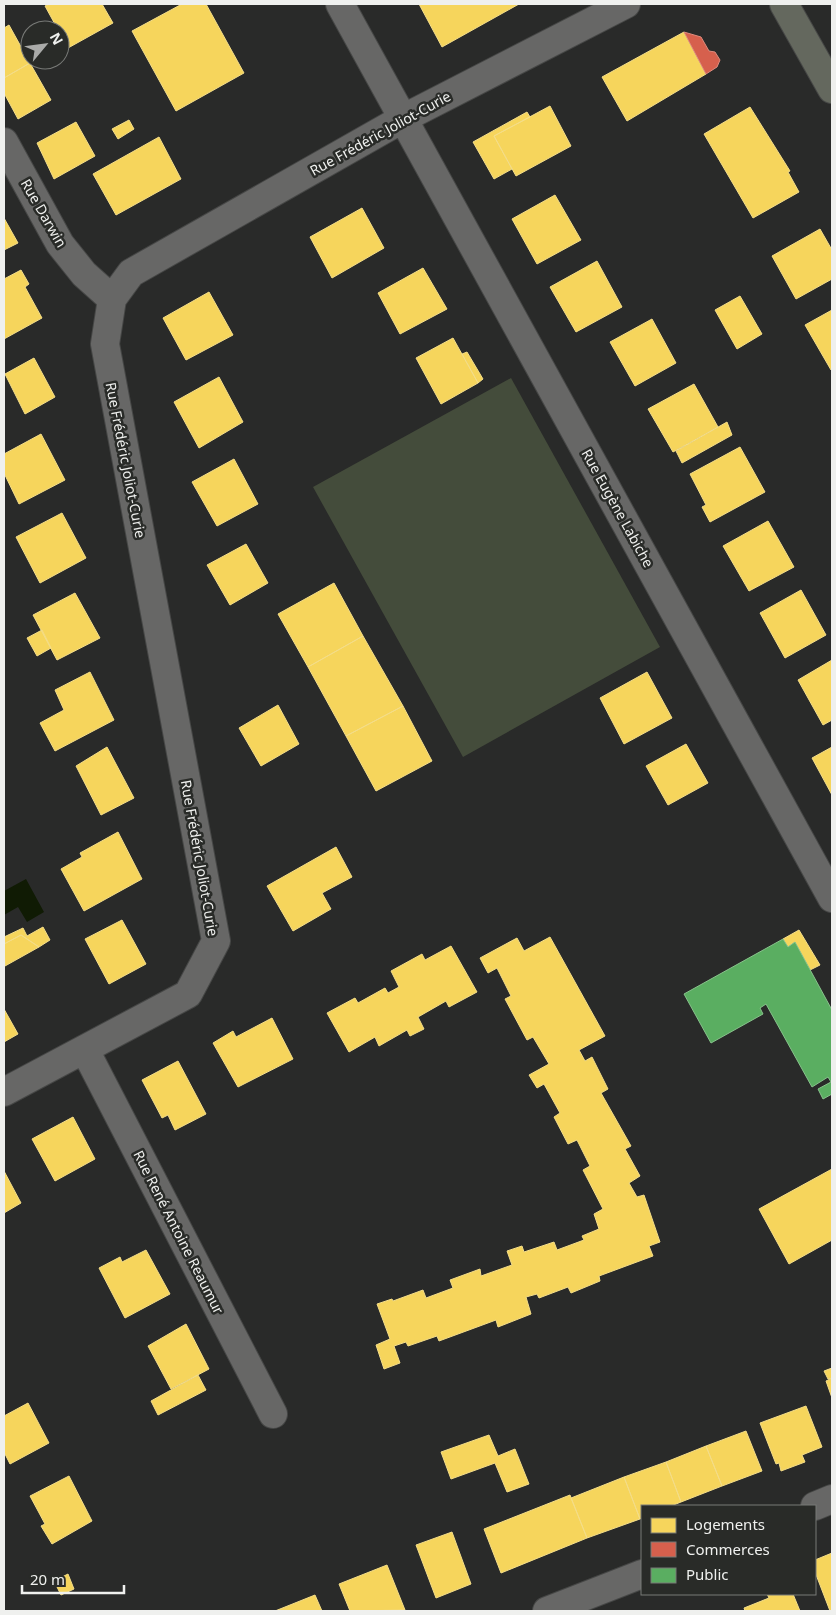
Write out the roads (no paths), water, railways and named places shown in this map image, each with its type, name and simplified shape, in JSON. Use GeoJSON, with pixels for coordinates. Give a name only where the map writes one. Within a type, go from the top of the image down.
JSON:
{"type":"FeatureCollection","features":[{"type":"Feature","properties":{"kind":"main road"},"geometry":{"type":"LineString","coordinates":[[784,4],[832,88]]}},
{"type":"Feature","properties":{"kind":"street","name":"Rue Eugène Labiche"},"geometry":{"type":"LineString","coordinates":[[340,4],[832,898]]}},
{"type":"Feature","properties":{"kind":"street","name":"Rue Frédéric Joliot-Curie"},"geometry":{"type":"LineString","coordinates":[[4,1092],[188,994],[216,942],[105,344],[112,300],[131,273],[404,118],[626,4]]}},
{"type":"Feature","properties":{"kind":"street","name":"Rue Darwin"},"geometry":{"type":"LineString","coordinates":[[4,142],[60,244],[84,274],[112,300]]}},
{"type":"Feature","properties":{"kind":"street","name":"Rue René Antoine Reaumur"},"geometry":{"type":"LineString","coordinates":[[85,1050],[273,1414]]}},
{"type":"Feature","properties":{"kind":"street"},"geometry":{"type":"LineString","coordinates":[[816,1506],[832,1499]]}},
{"type":"Feature","properties":{"kind":"street"},"geometry":{"type":"LineString","coordinates":[[547,1611],[641,1574]]}}]}
